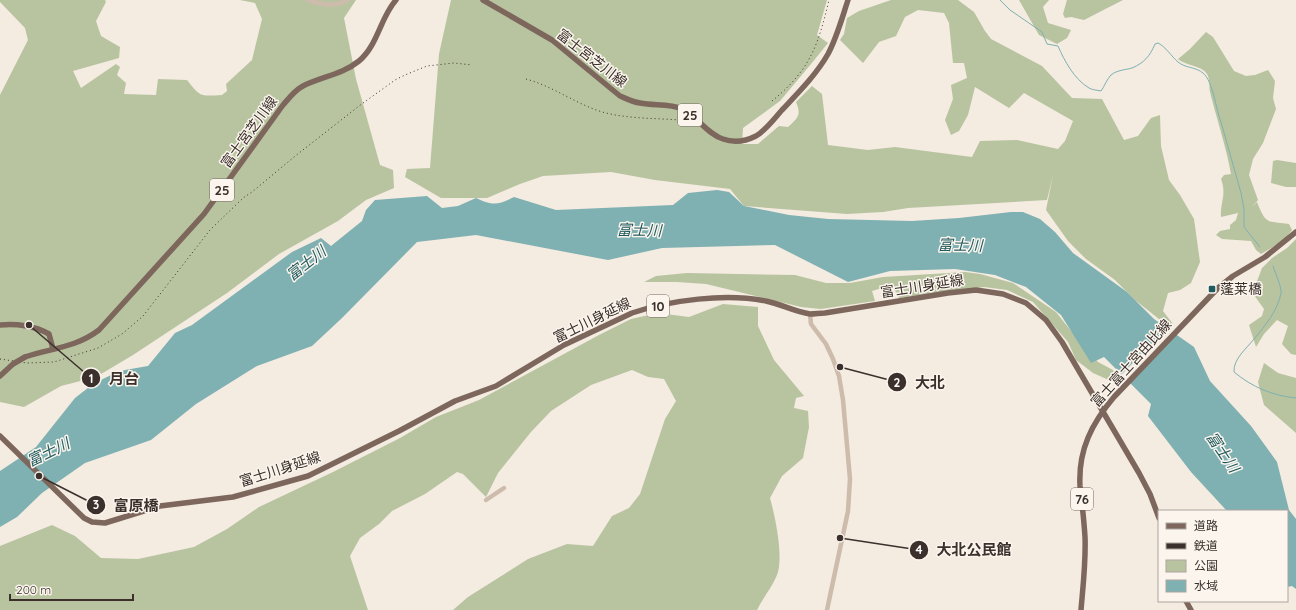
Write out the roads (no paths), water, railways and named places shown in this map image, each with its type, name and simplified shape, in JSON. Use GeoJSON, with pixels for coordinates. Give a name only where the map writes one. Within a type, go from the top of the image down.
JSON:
{"type":"FeatureCollection","features":[{"type":"Feature","properties":{"kind":"main road","name":"富士宮芝川線"},"geometry":{"type":"LineString","coordinates":[[0,376],[13,364],[26,357],[74,345],[99,330],[204,214],[283,105],[293,94],[302,86],[350,67],[365,55],[374,41],[385,17],[396,0]]}},
{"type":"Feature","properties":{"kind":"main road","name":"富士宮芝川線"},"geometry":{"type":"LineString","coordinates":[[483,0],[552,40],[620,96],[640,104],[672,106],[682,109],[690,114],[710,132],[723,139],[737,141],[745,140],[757,135],[768,126],[821,65],[832,44],[848,0]]}},
{"type":"Feature","properties":{"kind":"main road","name":"富士富士宮由比線"},"geometry":{"type":"LineString","coordinates":[[1081,610],[1085,552],[1080,470],[1082,455],[1093,425],[1114,397],[1218,288],[1233,276],[1266,257],[1296,232]]}},
{"type":"Feature","properties":{"kind":"main road","name":"富士川身延線"},"geometry":{"type":"LineString","coordinates":[[0,436],[84,518],[92,522],[104,523],[160,506],[233,497],[308,476],[399,431],[455,401],[496,386],[564,345],[632,313],[644,309],[698,299],[721,297],[765,301],[810,314],[840,311],[962,291],[983,291],[1003,294],[1026,303],[1036,310],[1053,327],[1137,469],[1150,494],[1158,515]]}},
{"type":"Feature","properties":{"kind":"main road"},"geometry":{"type":"LineString","coordinates":[[0,325],[15,324],[44,331],[49,334],[53,350]]}},
{"type":"Feature","properties":{"kind":"street"},"geometry":{"type":"LineString","coordinates":[[308,0],[331,5],[338,4],[346,0]]}},
{"type":"Feature","properties":{"kind":"street"},"geometry":{"type":"LineString","coordinates":[[810,314],[811,324],[828,349],[839,376],[843,400],[850,479],[848,511],[826,610]]}},
{"type":"Feature","properties":{"kind":"street"},"geometry":{"type":"LineString","coordinates":[[486,500],[504,488]]}},
{"type":"Feature","properties":{"kind":"water","name":"富士川"},"geometry":{"type":"Polygon","coordinates":[[[717,190],[729,192],[744,206],[789,215],[828,219],[912,221],[1023,212],[1040,219],[1055,232],[1073,253],[1127,292],[1154,319],[1194,347],[1210,381],[1251,426],[1277,462],[1289,510],[1296,519],[1296,589],[1292,586],[1288,587],[1288,510],[1226,510],[1191,472],[1148,416],[1151,404],[1104,357],[1091,363],[1061,315],[1026,287],[995,275],[955,269],[890,271],[848,282],[775,245],[662,248],[608,260],[476,235],[417,242],[342,318],[312,346],[257,366],[196,404],[151,440],[85,463],[42,493],[17,517],[0,527],[0,471],[36,447],[75,398],[93,384],[111,375],[125,370],[148,366],[175,333],[192,325],[292,252],[321,238],[331,246],[362,221],[366,210],[375,200],[427,196],[442,208],[458,206],[476,198],[495,204],[504,202],[514,197],[556,210],[673,205],[688,193],[717,190]]]}},
{"type":"Feature","properties":{"kind":"waterway"},"geometry":{"type":"LineString","coordinates":[[1000,0],[1010,10],[1042,32],[1047,44],[1058,46],[1066,63],[1074,74],[1089,88],[1101,91],[1113,73],[1132,68],[1140,64],[1149,56],[1155,44],[1158,43],[1164,47],[1175,60],[1203,73],[1212,89],[1241,193],[1244,209],[1244,227],[1260,247]]}},
{"type":"Feature","properties":{"kind":"waterway"},"geometry":{"type":"LineString","coordinates":[[1273,266],[1281,293],[1277,306],[1267,323],[1238,358],[1234,367],[1234,372],[1263,390],[1296,398]]}},
{"type":"Feature","properties":{"kind":"railway"},"geometry":{"type":"LineString","coordinates":[[772,101],[795,79],[811,56],[821,31],[829,0]]}},
{"type":"Feature","properties":{"kind":"railway"},"geometry":{"type":"LineString","coordinates":[[0,359],[27,363],[54,362],[98,348],[122,334],[143,316],[210,230],[243,198],[359,106],[395,80],[427,66],[454,63],[472,65]]}},
{"type":"Feature","properties":{"kind":"railway"},"geometry":{"type":"LineString","coordinates":[[526,79],[536,82],[589,107],[609,114],[629,117],[680,120]]}},
{"type":"Feature","properties":{"kind":"place","name":"蓬莱橋"},"geometry":{"type":"Point","coordinates":[1212,289]}},
{"type":"Feature","properties":{"kind":"place","name":"月台"},"geometry":{"type":"Point","coordinates":[29,325]}},
{"type":"Feature","properties":{"kind":"place","name":"大北"},"geometry":{"type":"Point","coordinates":[840,367]}},
{"type":"Feature","properties":{"kind":"place","name":"富原橋"},"geometry":{"type":"Point","coordinates":[39,476]}},
{"type":"Feature","properties":{"kind":"place","name":"大北公民館"},"geometry":{"type":"Point","coordinates":[840,538]}}]}
